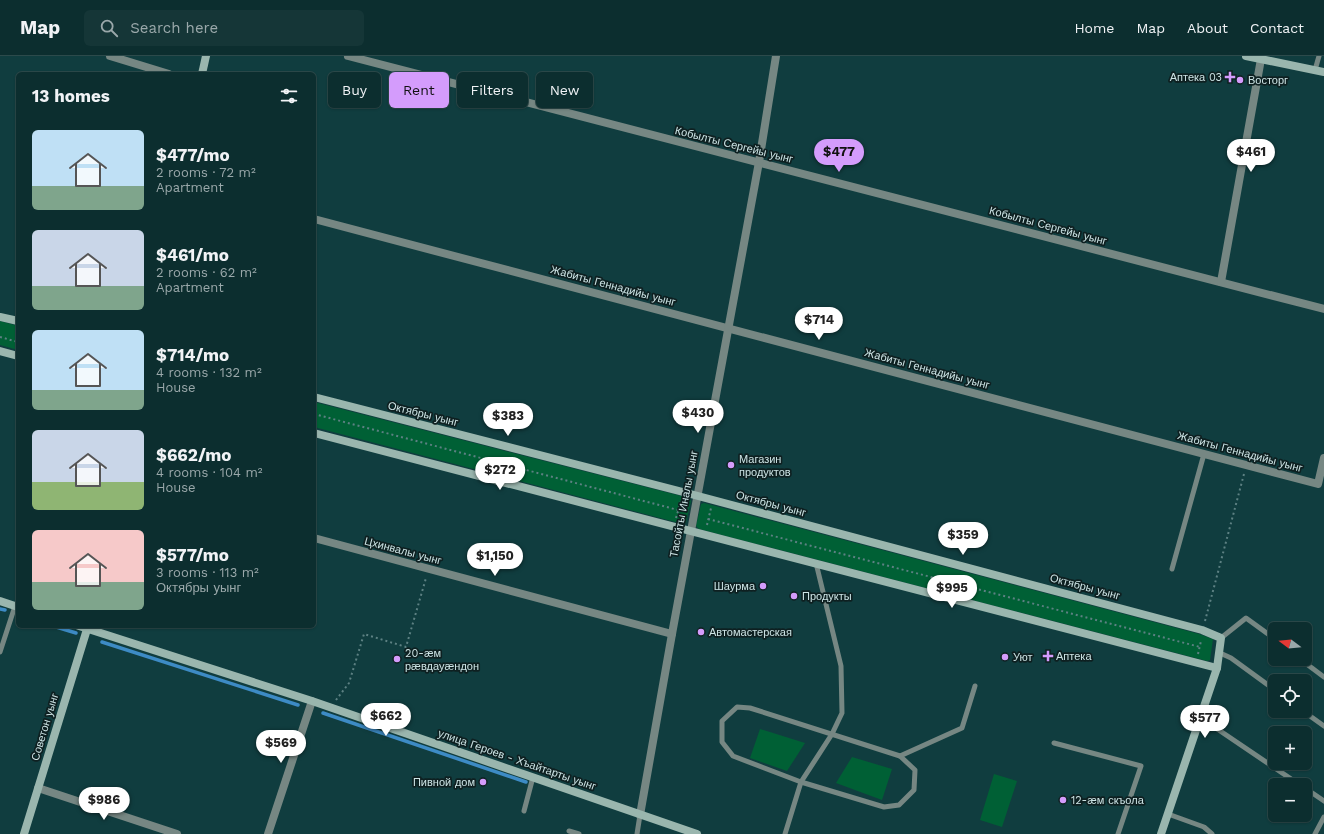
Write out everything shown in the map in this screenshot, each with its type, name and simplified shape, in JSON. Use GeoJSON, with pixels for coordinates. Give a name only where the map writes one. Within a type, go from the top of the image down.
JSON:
{"type":"FeatureCollection","features":[{"type":"Feature","properties":{"kind":"street"},"geometry":{"type":"LineString","coordinates":[[110,56],[162,72]]}},
{"type":"Feature","properties":{"kind":"street"},"geometry":{"type":"LineString","coordinates":[[202,72],[206,56]]}},
{"type":"Feature","properties":{"kind":"street","name":"Кобылты Сергейы уынг"},"geometry":{"type":"LineString","coordinates":[[348,56],[1324,309]]}},
{"type":"Feature","properties":{"kind":"street","name":"Тасойты Иналы уынг"},"geometry":{"type":"LineString","coordinates":[[640,815],[759,162],[776,56]]}},
{"type":"Feature","properties":{"kind":"street"},"geometry":{"type":"LineString","coordinates":[[1246,56],[1324,72]]}},
{"type":"Feature","properties":{"kind":"street"},"geometry":{"type":"LineString","coordinates":[[1220,282],[1261,59]]}},
{"type":"Feature","properties":{"kind":"street","name":"Жабиты Геннадийы уынг"},"geometry":{"type":"LineString","coordinates":[[316,220],[1321,486]]}},
{"type":"Feature","properties":{"kind":"street"},"geometry":{"type":"LineString","coordinates":[[0,316],[16,320]]}},
{"type":"Feature","properties":{"kind":"street"},"geometry":{"type":"LineString","coordinates":[[0,351],[16,355]]}},
{"type":"Feature","properties":{"kind":"street","name":"Октябры уынг"},"geometry":{"type":"LineString","coordinates":[[316,398],[683,492],[1202,630],[1221,638]]}},
{"type":"Feature","properties":{"kind":"street"},"geometry":{"type":"LineString","coordinates":[[316,434],[1218,668]]}},
{"type":"Feature","properties":{"kind":"street"},"geometry":{"type":"LineString","coordinates":[[1321,486],[1324,458]]}},
{"type":"Feature","properties":{"kind":"street","name":"Цхинвалы уынг"},"geometry":{"type":"LineString","coordinates":[[316,539],[672,634]]}},
{"type":"Feature","properties":{"kind":"street"},"geometry":{"type":"LineString","coordinates":[[0,601],[16,606]]}},
{"type":"Feature","properties":{"kind":"street","name":"Советон уынг"},"geometry":{"type":"LineString","coordinates":[[24,834],[88,628]]}},
{"type":"Feature","properties":{"kind":"street","name":"улица Героев - Хъайтарты уынг"},"geometry":{"type":"LineString","coordinates":[[91,628],[312,700],[697,834]]}},
{"type":"Feature","properties":{"kind":"street"},"geometry":{"type":"LineString","coordinates":[[1161,834],[1218,668],[1221,638]]}},
{"type":"Feature","properties":{"kind":"street"},"geometry":{"type":"LineString","coordinates":[[268,834],[312,700]]}},
{"type":"Feature","properties":{"kind":"street"},"geometry":{"type":"LineString","coordinates":[[38,788],[177,834]]}},
{"type":"Feature","properties":{"kind":"lane"},"geometry":{"type":"LineString","coordinates":[[1315,70],[1319,56]]}},
{"type":"Feature","properties":{"kind":"lane"},"geometry":{"type":"LineString","coordinates":[[1172,569],[1204,454]]}},
{"type":"Feature","properties":{"kind":"lane"},"geometry":{"type":"LineString","coordinates":[[785,834],[801,782],[832,734],[842,713],[841,666],[816,564]]}},
{"type":"Feature","properties":{"kind":"lane"},"geometry":{"type":"LineString","coordinates":[[0,652],[16,606]]}},
{"type":"Feature","properties":{"kind":"lane"},"geometry":{"type":"LineString","coordinates":[[1221,638],[1246,618],[1268,635]]}},
{"type":"Feature","properties":{"kind":"lane"},"geometry":{"type":"LineString","coordinates":[[1220,653],[1231,658],[1268,685]]}},
{"type":"Feature","properties":{"kind":"lane"},"geometry":{"type":"LineString","coordinates":[[1309,666],[1324,677]]}},
{"type":"Feature","properties":{"kind":"lane"},"geometry":{"type":"LineString","coordinates":[[900,756],[962,728],[974,686]]}},
{"type":"Feature","properties":{"kind":"lane"},"geometry":{"type":"LineString","coordinates":[[737,707],[750,708],[900,756],[915,770],[914,790],[899,805],[884,808],[801,782],[732,756],[722,742],[722,721],[737,707]]}},
{"type":"Feature","properties":{"kind":"lane"},"geometry":{"type":"LineString","coordinates":[[1312,717],[1324,726]]}},
{"type":"Feature","properties":{"kind":"lane"},"geometry":{"type":"LineString","coordinates":[[1201,718],[1290,778]]}},
{"type":"Feature","properties":{"kind":"lane"},"geometry":{"type":"LineString","coordinates":[[1054,743],[1141,766],[1118,834]]}},
{"type":"Feature","properties":{"kind":"lane"},"geometry":{"type":"LineString","coordinates":[[524,811],[533,777]]}},
{"type":"Feature","properties":{"kind":"lane"},"geometry":{"type":"LineString","coordinates":[[1312,793],[1324,801]]}},
{"type":"Feature","properties":{"kind":"lane"},"geometry":{"type":"LineString","coordinates":[[1168,814],[1204,827],[1212,834]]}},
{"type":"Feature","properties":{"kind":"lane"},"geometry":{"type":"LineString","coordinates":[[637,834],[640,815]]}},
{"type":"Feature","properties":{"kind":"lane"},"geometry":{"type":"LineString","coordinates":[[1315,834],[1324,817]]}},
{"type":"Feature","properties":{"kind":"lane"},"geometry":{"type":"LineString","coordinates":[[569,831],[578,834]]}},
{"type":"Feature","properties":{"kind":"path"},"geometry":{"type":"LineString","coordinates":[[0,337],[16,341]]}},
{"type":"Feature","properties":{"kind":"path"},"geometry":{"type":"LineString","coordinates":[[316,415],[678,510]]}},
{"type":"Feature","properties":{"kind":"path"},"geometry":{"type":"LineString","coordinates":[[1196,663],[1202,630],[1246,465]]}},
{"type":"Feature","properties":{"kind":"path"},"geometry":{"type":"LineString","coordinates":[[673,526],[683,492]]}},
{"type":"Feature","properties":{"kind":"path"},"geometry":{"type":"LineString","coordinates":[[704,534],[713,500]]}},
{"type":"Feature","properties":{"kind":"path"},"geometry":{"type":"LineString","coordinates":[[708,519],[1200,647]]}},
{"type":"Feature","properties":{"kind":"path"},"geometry":{"type":"LineString","coordinates":[[330,707],[350,683],[364,634],[406,647],[428,569]]}},
{"type":"Feature","properties":{"kind":"green space"},"geometry":{"type":"Polygon","coordinates":[[[0,321],[16,325],[16,349],[0,345],[0,321]]]}},
{"type":"Feature","properties":{"kind":"green space"},"geometry":{"type":"Polygon","coordinates":[[[316,403],[689,498],[691,501],[686,523],[683,524],[316,428],[316,403]]]}},
{"type":"Feature","properties":{"kind":"green space"},"geometry":{"type":"Polygon","coordinates":[[[704,503],[1199,634],[1213,639],[1210,660],[1207,661],[699,529],[696,526],[701,504],[704,503]]]}},
{"type":"Feature","properties":{"kind":"green space"},"geometry":{"type":"Polygon","coordinates":[[[760,729],[805,743],[787,771],[750,758],[760,729]]]}},
{"type":"Feature","properties":{"kind":"green space"},"geometry":{"type":"Polygon","coordinates":[[[852,757],[892,769],[882,800],[836,783],[852,757]]]}},
{"type":"Feature","properties":{"kind":"green space"},"geometry":{"type":"Polygon","coordinates":[[[994,774],[1017,781],[1002,827],[980,820],[994,774]]]}},
{"type":"Feature","properties":{"kind":"waterway"},"geometry":{"type":"LineString","coordinates":[[0,609],[5,610]]}},
{"type":"Feature","properties":{"kind":"waterway"},"geometry":{"type":"LineString","coordinates":[[60,628],[76,633]]}},
{"type":"Feature","properties":{"kind":"waterway"},"geometry":{"type":"LineString","coordinates":[[102,642],[298,705]]}},
{"type":"Feature","properties":{"kind":"waterway"},"geometry":{"type":"LineString","coordinates":[[323,713],[526,782]]}},
{"type":"Feature","properties":{"kind":"place","name":"Аптека 03"},"geometry":{"type":"Point","coordinates":[1230,77]}},
{"type":"Feature","properties":{"kind":"place","name":"Восторг"},"geometry":{"type":"Point","coordinates":[1240,80]}},
{"type":"Feature","properties":{"kind":"place","name":"Магазин продуктов"},"geometry":{"type":"Point","coordinates":[731,465]}},
{"type":"Feature","properties":{"kind":"place","name":"Шаурма"},"geometry":{"type":"Point","coordinates":[763,586]}},
{"type":"Feature","properties":{"kind":"place","name":"Продукты"},"geometry":{"type":"Point","coordinates":[794,596]}},
{"type":"Feature","properties":{"kind":"place","name":"Автомастерская"},"geometry":{"type":"Point","coordinates":[701,632]}},
{"type":"Feature","properties":{"kind":"place","name":"Аптека"},"geometry":{"type":"Point","coordinates":[1048,656]}},
{"type":"Feature","properties":{"kind":"place","name":"Уют"},"geometry":{"type":"Point","coordinates":[1005,657]}},
{"type":"Feature","properties":{"kind":"place","name":"20-æм рӕвдауӕндон"},"geometry":{"type":"Point","coordinates":[397,659]}},
{"type":"Feature","properties":{"kind":"place","name":"Пивной дом"},"geometry":{"type":"Point","coordinates":[483,782]}},
{"type":"Feature","properties":{"kind":"place","name":"12-æм скъола"},"geometry":{"type":"Point","coordinates":[1063,800]}}]}
